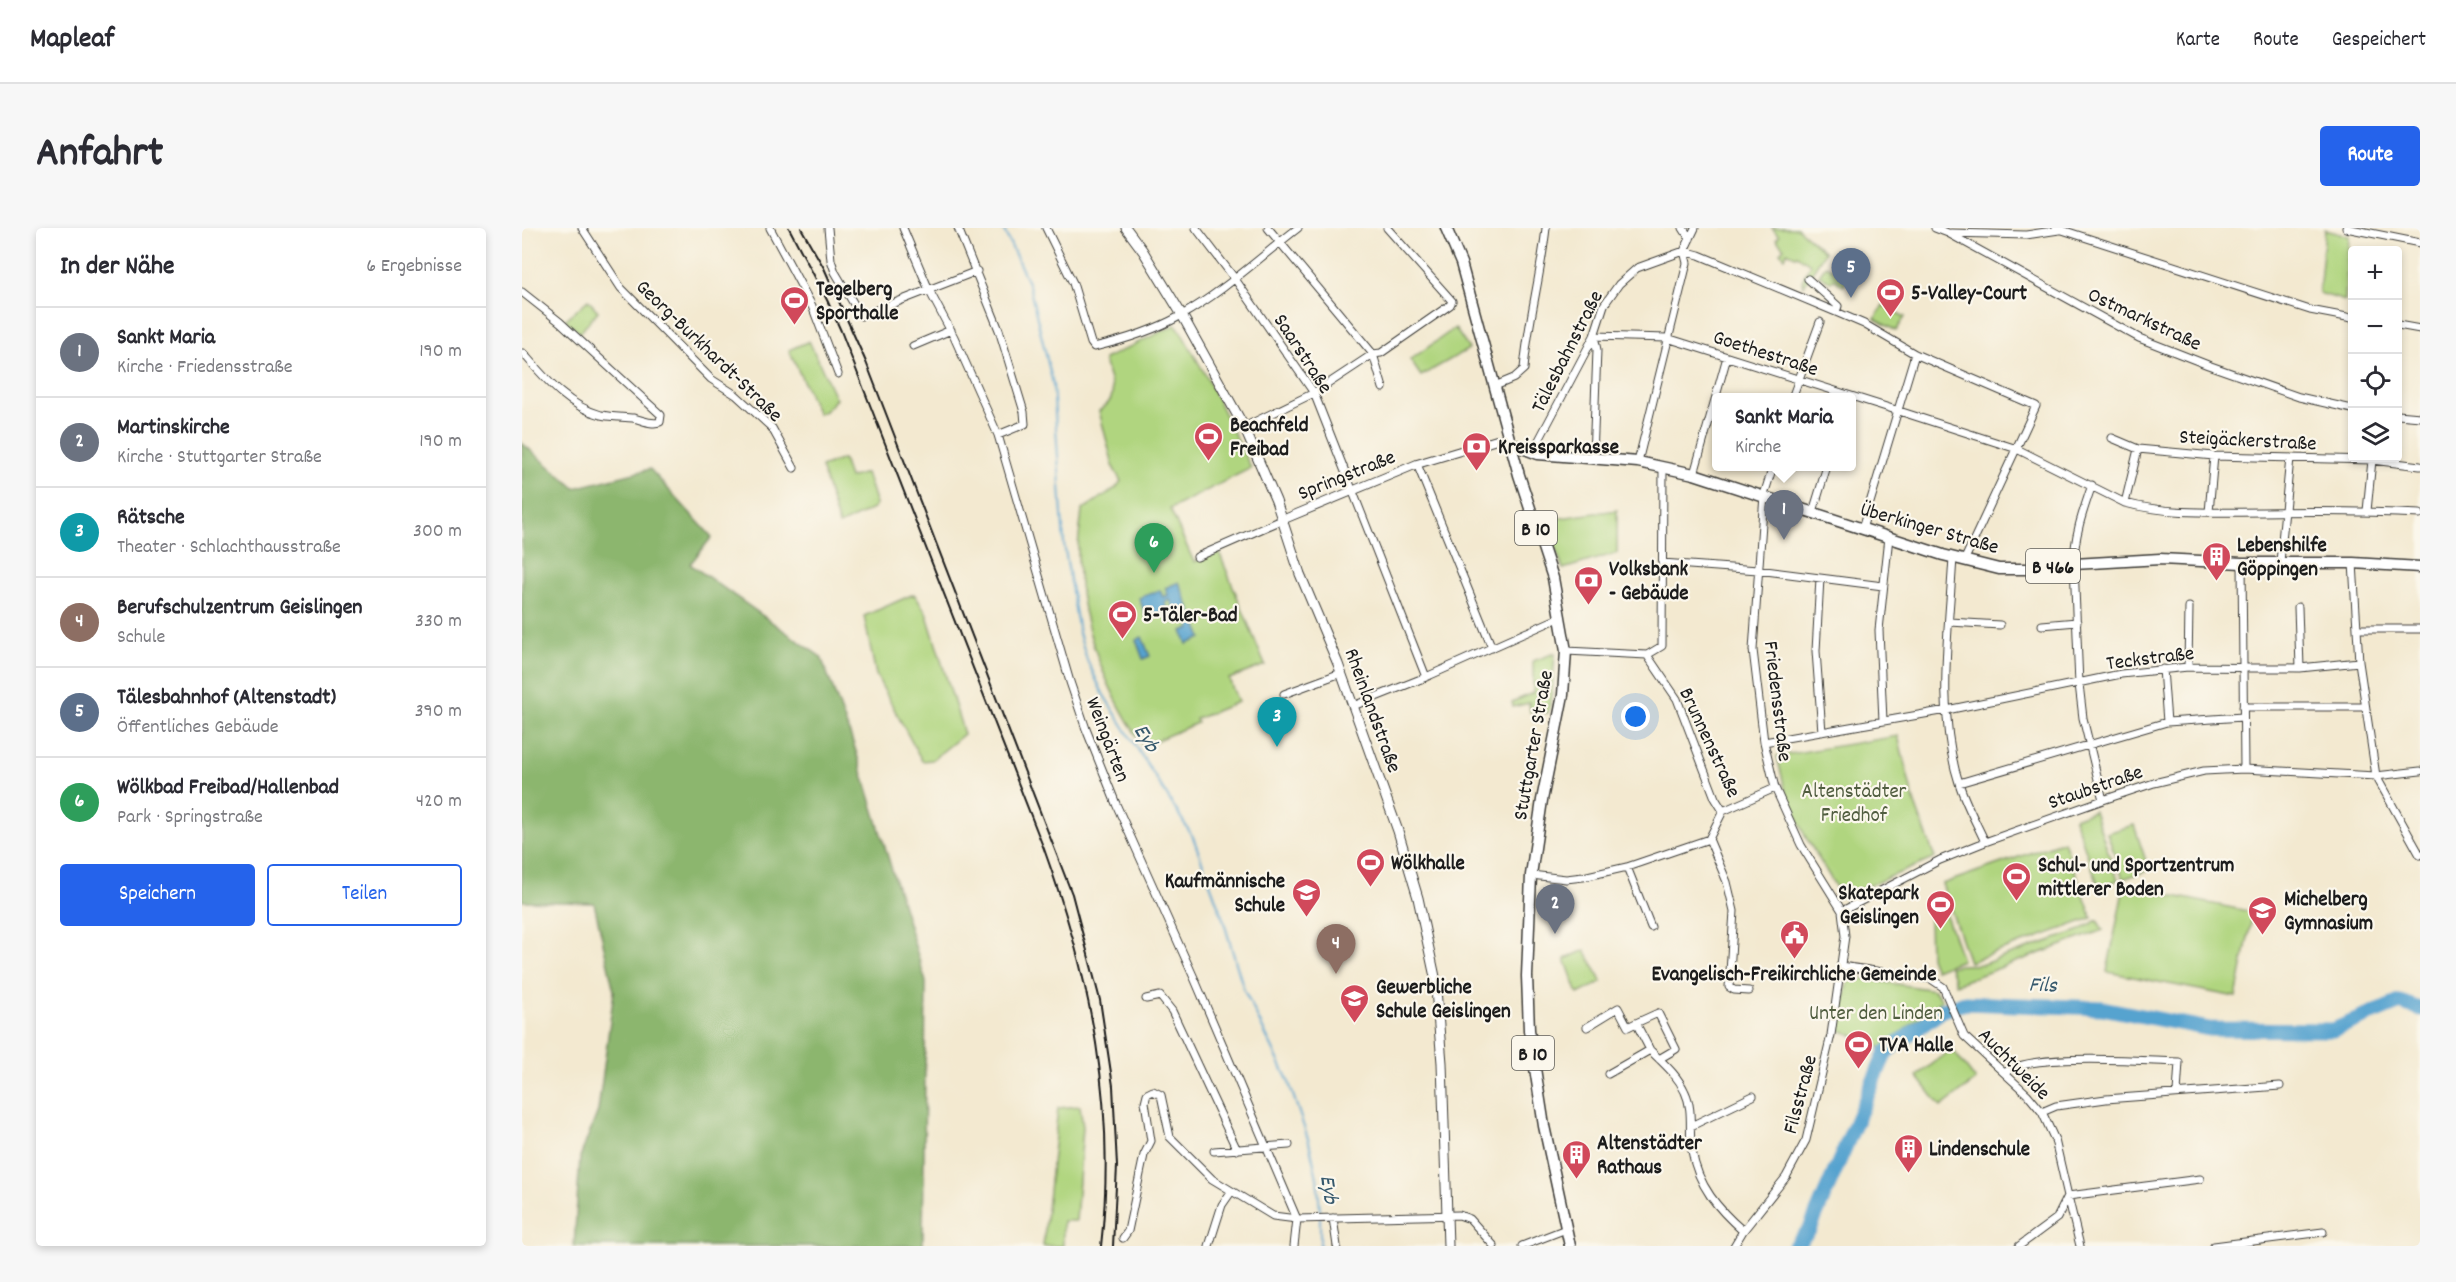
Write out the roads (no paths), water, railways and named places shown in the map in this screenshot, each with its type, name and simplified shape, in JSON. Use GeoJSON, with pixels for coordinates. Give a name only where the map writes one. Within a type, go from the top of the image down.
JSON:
{"type":"FeatureCollection","features":[{"type":"Feature","properties":{"kind":"main road","name":"Rheinlandstraße"},"geometry":{"type":"LineString","coordinates":[[1126,228],[1143,251],[1182,315],[1244,427],[1282,520],[1300,574],[1341,673],[1398,831],[1418,898],[1432,961],[1439,1016],[1448,1246]]}},
{"type":"Feature","properties":{"kind":"main road","name":"Stuttgarter Straße"},"geometry":{"type":"LineString","coordinates":[[1446,228],[1461,263],[1520,479],[1552,578],[1566,651],[1563,695],[1542,800],[1531,875],[1527,937],[1529,1030],[1548,1148],[1570,1246]]}},
{"type":"Feature","properties":{"kind":"main road","name":"Überkinger Straße"},"geometry":{"type":"LineString","coordinates":[[1512,444],[1538,454],[1638,462],[1694,474],[1764,495],[1862,529],[1959,559],[2000,569],[2160,559],[2242,563],[2353,563],[2420,567]]}},
{"type":"Feature","properties":{"kind":"street","name":"Georg-Burkhardt-Straße"},"geometry":{"type":"LineString","coordinates":[[582,228],[621,288],[711,379],[736,395],[772,428],[794,468]]}},
{"type":"Feature","properties":{"kind":"street"},"geometry":{"type":"LineString","coordinates":[[770,228],[812,306],[838,374]]}},
{"type":"Feature","properties":{"kind":"street"},"geometry":{"type":"LineString","coordinates":[[828,228],[831,260],[835,272],[861,316],[977,271]]}},
{"type":"Feature","properties":{"kind":"street","name":"Weingärten"},"geometry":{"type":"LineString","coordinates":[[903,228],[929,290],[951,330],[998,435],[1086,729],[1116,804],[1195,980],[1266,1148],[1301,1219],[1294,1246]]}},
{"type":"Feature","properties":{"kind":"street"},"geometry":{"type":"LineString","coordinates":[[958,228],[999,330],[1024,412],[1025,424],[998,435]]}},
{"type":"Feature","properties":{"kind":"street"},"geometry":{"type":"LineString","coordinates":[[1046,228],[1073,283],[1094,347],[1133,337],[1182,315],[1235,279],[1298,228]]}},
{"type":"Feature","properties":{"kind":"street","name":"Saarstraße"},"geometry":{"type":"LineString","coordinates":[[1196,228],[1235,279],[1314,393],[1426,677]]}},
{"type":"Feature","properties":{"kind":"street"},"geometry":{"type":"LineString","coordinates":[[1268,228],[1373,354],[1383,388]]}},
{"type":"Feature","properties":{"kind":"street"},"geometry":{"type":"LineString","coordinates":[[1244,427],[1314,393],[1373,354],[1381,353],[1450,305],[1452,301],[1387,228]]}},
{"type":"Feature","properties":{"kind":"street"},"geometry":{"type":"LineString","coordinates":[[1495,386],[1514,378],[1524,369],[1542,269],[1546,228]]}},
{"type":"Feature","properties":{"kind":"street"},"geometry":{"type":"LineString","coordinates":[[1683,228],[1690,239]]}},
{"type":"Feature","properties":{"kind":"street"},"geometry":{"type":"LineString","coordinates":[[1638,462],[1687,263],[1684,251],[1694,228]]}},
{"type":"Feature","properties":{"kind":"street","name":"Ostmarkstraße"},"geometry":{"type":"LineString","coordinates":[[1935,228],[2139,338],[2299,397],[2348,408]]}},
{"type":"Feature","properties":{"kind":"street"},"geometry":{"type":"LineString","coordinates":[[2346,228],[2420,243]]}},
{"type":"Feature","properties":{"kind":"street"},"geometry":{"type":"LineString","coordinates":[[1948,233],[2026,235],[2057,229],[2310,310],[2348,317]]}},
{"type":"Feature","properties":{"kind":"street"},"geometry":{"type":"LineString","coordinates":[[1684,251],[1700,255],[1864,324],[1915,354],[2036,406],[2017,449],[1959,559],[1950,622],[1947,710],[1952,748],[1959,783],[1985,842]]}},
{"type":"Feature","properties":{"kind":"street","name":"Tälesbahnstraße"},"geometry":{"type":"LineString","coordinates":[[1538,454],[1539,440],[1594,336],[1604,304],[1619,284],[1637,268],[1684,251]]}},
{"type":"Feature","properties":{"kind":"street"},"geometry":{"type":"LineString","coordinates":[[1808,279],[1838,306],[1836,312]]}},
{"type":"Feature","properties":{"kind":"street"},"geometry":{"type":"LineString","coordinates":[[522,292],[560,322],[638,393],[661,416],[660,422],[654,424],[640,419],[601,415],[574,404],[547,381],[523,353]]}},
{"type":"Feature","properties":{"kind":"street"},"geometry":{"type":"LineString","coordinates":[[1794,393],[1820,322]]}},
{"type":"Feature","properties":{"kind":"street"},"geometry":{"type":"LineString","coordinates":[[2402,326],[2420,329]]}},
{"type":"Feature","properties":{"kind":"street"},"geometry":{"type":"LineString","coordinates":[[913,346],[951,330]]}},
{"type":"Feature","properties":{"kind":"street"},"geometry":{"type":"LineString","coordinates":[[1593,458],[1597,350],[1594,336]]}},
{"type":"Feature","properties":{"kind":"street","name":"Goethestraße"},"geometry":{"type":"LineString","coordinates":[[1594,336],[1667,338],[1839,393]]}},
{"type":"Feature","properties":{"kind":"street"},"geometry":{"type":"LineString","coordinates":[[1862,529],[1915,354]]}},
{"type":"Feature","properties":{"kind":"street"},"geometry":{"type":"LineString","coordinates":[[1717,393],[1727,357]]}},
{"type":"Feature","properties":{"kind":"street","name":"Goethestraße"},"geometry":{"type":"LineString","coordinates":[[1856,398],[2017,449],[2125,503],[2144,508],[2209,512],[2367,511],[2420,514]]}},
{"type":"Feature","properties":{"kind":"street"},"geometry":{"type":"LineString","coordinates":[[1694,474],[1712,410]]}},
{"type":"Feature","properties":{"kind":"street"},"geometry":{"type":"LineString","coordinates":[[2402,415],[2420,417]]}},
{"type":"Feature","properties":{"kind":"street","name":"Steigäckerstraße"},"geometry":{"type":"LineString","coordinates":[[2112,438],[2138,449],[2214,456],[2348,459]]}},
{"type":"Feature","properties":{"kind":"street","name":"Springstraße"},"geometry":{"type":"LineString","coordinates":[[1197,557],[1351,490],[1418,464],[1500,439],[1512,444]]}},
{"type":"Feature","properties":{"kind":"street"},"geometry":{"type":"LineString","coordinates":[[2125,503],[2138,449]]}},
{"type":"Feature","properties":{"kind":"street"},"geometry":{"type":"LineString","coordinates":[[2209,512],[2214,456]]}},
{"type":"Feature","properties":{"kind":"street"},"geometry":{"type":"LineString","coordinates":[[2280,562],[2290,458]]}},
{"type":"Feature","properties":{"kind":"street"},"geometry":{"type":"LineString","coordinates":[[2367,511],[2372,462]]}},
{"type":"Feature","properties":{"kind":"street","name":"Steigäckerstraße"},"geometry":{"type":"LineString","coordinates":[[2388,462],[2420,466]]}},
{"type":"Feature","properties":{"kind":"street"},"geometry":{"type":"LineString","coordinates":[[1418,464],[1492,648]]}},
{"type":"Feature","properties":{"kind":"street"},"geometry":{"type":"LineString","coordinates":[[1566,651],[1647,655],[1662,646],[1663,467]]}},
{"type":"Feature","properties":{"kind":"street","name":"Friedensstraße"},"geometry":{"type":"LineString","coordinates":[[1771,471],[1764,495],[1753,650],[1764,742],[1775,788],[1801,845],[1842,911],[1845,936],[1841,966]]}},
{"type":"Feature","properties":{"kind":"street"},"geometry":{"type":"LineString","coordinates":[[1813,512],[1825,471]]}},
{"type":"Feature","properties":{"kind":"street"},"geometry":{"type":"LineString","coordinates":[[2092,485],[2080,520],[2074,548],[2074,564],[2079,684],[2089,743],[2103,800]]}},
{"type":"Feature","properties":{"kind":"street"},"geometry":{"type":"LineString","coordinates":[[1883,721],[1879,630],[1889,537]]}},
{"type":"Feature","properties":{"kind":"street"},"geometry":{"type":"LineString","coordinates":[[1662,563],[1758,570],[1883,586]]}},
{"type":"Feature","properties":{"kind":"street"},"geometry":{"type":"LineString","coordinates":[[2242,563],[2244,769]]}},
{"type":"Feature","properties":{"kind":"street"},"geometry":{"type":"LineString","coordinates":[[2353,563],[2360,662],[2376,776],[2420,855]]}},
{"type":"Feature","properties":{"kind":"street"},"geometry":{"type":"LineString","coordinates":[[1820,578],[1816,651],[1822,732]]}},
{"type":"Feature","properties":{"kind":"street"},"geometry":{"type":"LineString","coordinates":[[2188,667],[2189,607]]}},
{"type":"Feature","properties":{"kind":"street"},"geometry":{"type":"LineString","coordinates":[[2298,607],[2300,668]]}},
{"type":"Feature","properties":{"kind":"street"},"geometry":{"type":"LineString","coordinates":[[1353,705],[1426,677],[1561,616]]}},
{"type":"Feature","properties":{"kind":"street"},"geometry":{"type":"LineString","coordinates":[[1950,622],[2000,625]]}},
{"type":"Feature","properties":{"kind":"street"},"geometry":{"type":"LineString","coordinates":[[2042,625],[2077,622]]}},
{"type":"Feature","properties":{"kind":"street"},"geometry":{"type":"LineString","coordinates":[[2358,629],[2420,629]]}},
{"type":"Feature","properties":{"kind":"street","name":"Brunnenstraße"},"geometry":{"type":"LineString","coordinates":[[1647,655],[1677,699],[1715,798],[1723,812],[1775,788]]}},
{"type":"Feature","properties":{"kind":"street","name":"Teckstraße"},"geometry":{"type":"LineString","coordinates":[[1764,742],[1947,710],[2121,674],[2188,667],[2300,668],[2360,662]]}},
{"type":"Feature","properties":{"kind":"street"},"geometry":{"type":"LineString","coordinates":[[2163,669],[2167,722]]}},
{"type":"Feature","properties":{"kind":"street"},"geometry":{"type":"LineString","coordinates":[[1284,694],[1341,673]]}},
{"type":"Feature","properties":{"kind":"street"},"geometry":{"type":"LineString","coordinates":[[2243,707],[2365,707]]}},
{"type":"Feature","properties":{"kind":"street"},"geometry":{"type":"LineString","coordinates":[[1959,783],[2167,722],[2243,717]]}},
{"type":"Feature","properties":{"kind":"street","name":"Staubstraße"},"geometry":{"type":"LineString","coordinates":[[1842,911],[1940,860],[2154,783],[2204,771],[2244,769],[2376,776],[2420,771]]}},
{"type":"Feature","properties":{"kind":"street"},"geometry":{"type":"LineString","coordinates":[[1531,875],[1566,879],[1627,867],[1709,839],[1723,812]]}},
{"type":"Feature","properties":{"kind":"street"},"geometry":{"type":"LineString","coordinates":[[1709,839],[1727,882],[1734,911],[1728,987],[1734,990],[1749,991]]}},
{"type":"Feature","properties":{"kind":"street"},"geometry":{"type":"LineString","coordinates":[[1627,867],[1651,927]]}},
{"type":"Feature","properties":{"kind":"street","name":"Auchtweide"},"geometry":{"type":"LineString","coordinates":[[1841,966],[1931,979],[1943,987],[1964,1036],[2005,1073],[2042,1112],[2055,1140],[2071,1217],[2080,1246]]}},
{"type":"Feature","properties":{"kind":"street","name":"Filsstraße"},"geometry":{"type":"LineString","coordinates":[[1734,1246],[1743,1231],[1786,1177],[1806,1140],[1831,1035],[1841,966]]}},
{"type":"Feature","properties":{"kind":"street"},"geometry":{"type":"LineString","coordinates":[[1146,999],[1160,996],[1172,1011],[1236,1150]]}},
{"type":"Feature","properties":{"kind":"street"},"geometry":{"type":"LineString","coordinates":[[1587,1027],[1617,1008],[1628,1027],[1658,1012],[1676,1049],[1659,1059]]}},
{"type":"Feature","properties":{"kind":"street"},"geometry":{"type":"LineString","coordinates":[[1636,1023],[1650,1050],[1677,1076],[1686,1094],[1692,1151],[1702,1182],[1717,1208],[1743,1231]]}},
{"type":"Feature","properties":{"kind":"street"},"geometry":{"type":"LineString","coordinates":[[1608,1074],[1650,1050]]}},
{"type":"Feature","properties":{"kind":"street"},"geometry":{"type":"LineString","coordinates":[[2005,1073],[2013,1067],[2038,1062],[2087,1059],[2179,1062],[2177,1093]]}},
{"type":"Feature","properties":{"kind":"street"},"geometry":{"type":"LineString","coordinates":[[2042,1112],[2056,1106],[2106,1099],[2280,1086]]}},
{"type":"Feature","properties":{"kind":"street"},"geometry":{"type":"LineString","coordinates":[[1123,1238],[1128,1231],[1144,1155],[1151,1141],[1145,1102],[1147,1094],[1153,1091],[1161,1095],[1170,1137],[1212,1179],[1273,1216],[1301,1219],[1459,1215],[1470,1219],[1494,1246]]}},
{"type":"Feature","properties":{"kind":"street"},"geometry":{"type":"LineString","coordinates":[[1691,1126],[1754,1096]]}},
{"type":"Feature","properties":{"kind":"street"},"geometry":{"type":"LineString","coordinates":[[1214,1151],[1289,1145]]}},
{"type":"Feature","properties":{"kind":"street"},"geometry":{"type":"LineString","coordinates":[[2019,1246],[2057,1218],[2067,1196],[2200,1179]]}},
{"type":"Feature","properties":{"kind":"street"},"geometry":{"type":"LineString","coordinates":[[1209,1246],[1222,1205],[1231,1192]]}},
{"type":"Feature","properties":{"kind":"street"},"geometry":{"type":"LineString","coordinates":[[1330,1218],[1337,1246]]}},
{"type":"Feature","properties":{"kind":"street"},"geometry":{"type":"LineString","coordinates":[[1522,1246],[1566,1229]]}},
{"type":"Feature","properties":{"kind":"street"},"geometry":{"type":"LineString","coordinates":[[2214,1246],[2323,1232]]}},
{"type":"Feature","properties":{"kind":"water"},"geometry":{"type":"Polygon","coordinates":[[[1179,582],[1202,638],[1187,644],[1182,631],[1191,628],[1185,613],[1177,616],[1170,600],[1165,602],[1168,610],[1147,619],[1139,598],[1160,590],[1163,597],[1168,595],[1165,588],[1179,582]]]}},
{"type":"Feature","properties":{"kind":"water"},"geometry":{"type":"Polygon","coordinates":[[[1142,637],[1150,656],[1143,659],[1136,640],[1142,637]]]}},
{"type":"Feature","properties":{"kind":"waterway","name":"Eyb"},"geometry":{"type":"LineString","coordinates":[[1003,228],[1029,285],[1053,384],[1064,544],[1079,633],[1087,660],[1103,694],[1193,837],[1223,919],[1244,990],[1288,1080],[1309,1142],[1317,1178],[1320,1246]]}},
{"type":"Feature","properties":{"kind":"waterway","name":"Fils"},"geometry":{"type":"LineString","coordinates":[[1795,1246],[1810,1229],[1886,1052],[1943,1010],[1965,1003],[2102,1008],[2209,1029],[2333,1030],[2400,1002],[2420,1009]]}},
{"type":"Feature","properties":{"kind":"railway"},"geometry":{"type":"LineString","coordinates":[[789,228],[841,331],[1044,849],[1061,898],[1087,995],[1102,1094],[1105,1194],[1101,1246]]}},
{"type":"Feature","properties":{"kind":"railway"},"geometry":{"type":"LineString","coordinates":[[801,228],[824,268],[866,362],[1072,894],[1100,1000],[1113,1086],[1117,1166],[1113,1246]]}},
{"type":"Feature","properties":{"kind":"place","name":"Tälesbahnhof (Altenstadt)"},"geometry":{"type":"Point","coordinates":[1851,298]}},
{"type":"Feature","properties":{"kind":"place","name":"5-Valley-Court"},"geometry":{"type":"Point","coordinates":[1890,318]}},
{"type":"Feature","properties":{"kind":"place","name":"Tegelberg Sporthalle"},"geometry":{"type":"Point","coordinates":[795,326]}},
{"type":"Feature","properties":{"kind":"place","name":"Beachfeld Freibad"},"geometry":{"type":"Point","coordinates":[1209,462]}},
{"type":"Feature","properties":{"kind":"place","name":"Kreissparkasse"},"geometry":{"type":"Point","coordinates":[1477,472]}},
{"type":"Feature","properties":{"kind":"place","name":"Sankt Maria"},"geometry":{"type":"Point","coordinates":[1784,540]}},
{"type":"Feature","properties":{"kind":"place","name":"Wölkbad Freibad/Hallenbad"},"geometry":{"type":"Point","coordinates":[1154,573]}},
{"type":"Feature","properties":{"kind":"place","name":"Lebenshilfe Göppingen"},"geometry":{"type":"Point","coordinates":[2216,582]}},
{"type":"Feature","properties":{"kind":"place","name":"Volksbank - Gebäude"},"geometry":{"type":"Point","coordinates":[1588,606]}},
{"type":"Feature","properties":{"kind":"place","name":"5-Täler-Bad"},"geometry":{"type":"Point","coordinates":[1122,640]}},
{"type":"Feature","properties":{"kind":"place","name":"Rätsche"},"geometry":{"type":"Point","coordinates":[1277,747]}},
{"type":"Feature","properties":{"kind":"place","name":"Wölkhalle"},"geometry":{"type":"Point","coordinates":[1370,888]}},
{"type":"Feature","properties":{"kind":"place","name":"Schul- und Sportzentrum mittlerer Boden"},"geometry":{"type":"Point","coordinates":[2017,902]}},
{"type":"Feature","properties":{"kind":"place","name":"Kaufmännische Schule"},"geometry":{"type":"Point","coordinates":[1306,918]}},
{"type":"Feature","properties":{"kind":"place","name":"Skatepark Geislingen"},"geometry":{"type":"Point","coordinates":[1940,930]}},
{"type":"Feature","properties":{"kind":"place","name":"Martinskirche"},"geometry":{"type":"Point","coordinates":[1555,934]}},
{"type":"Feature","properties":{"kind":"place","name":"Michelberg Gymnasium"},"geometry":{"type":"Point","coordinates":[2263,936]}},
{"type":"Feature","properties":{"kind":"place","name":"Evangelisch-Freikirchliche Gemeinde"},"geometry":{"type":"Point","coordinates":[1794,960]}},
{"type":"Feature","properties":{"kind":"place","name":"Berufschulzentrum Geislingen"},"geometry":{"type":"Point","coordinates":[1336,974]}},
{"type":"Feature","properties":{"kind":"place","name":"Gewerbliche Schule Geislingen"},"geometry":{"type":"Point","coordinates":[1355,1024]}},
{"type":"Feature","properties":{"kind":"place","name":"TVA Halle"},"geometry":{"type":"Point","coordinates":[1858,1070]}},
{"type":"Feature","properties":{"kind":"place","name":"Lindenschule"},"geometry":{"type":"Point","coordinates":[1908,1174]}},
{"type":"Feature","properties":{"kind":"place","name":"Altenstädter Rathaus"},"geometry":{"type":"Point","coordinates":[1576,1180]}},
{"type":"Feature","properties":{"kind":"park label","name":"Altenstädter Friedhof"},"geometry":{"type":"Point","coordinates":[1854,802]}},
{"type":"Feature","properties":{"kind":"park label","name":"Unter den Linden"},"geometry":{"type":"Point","coordinates":[1876,1012]}}]}
